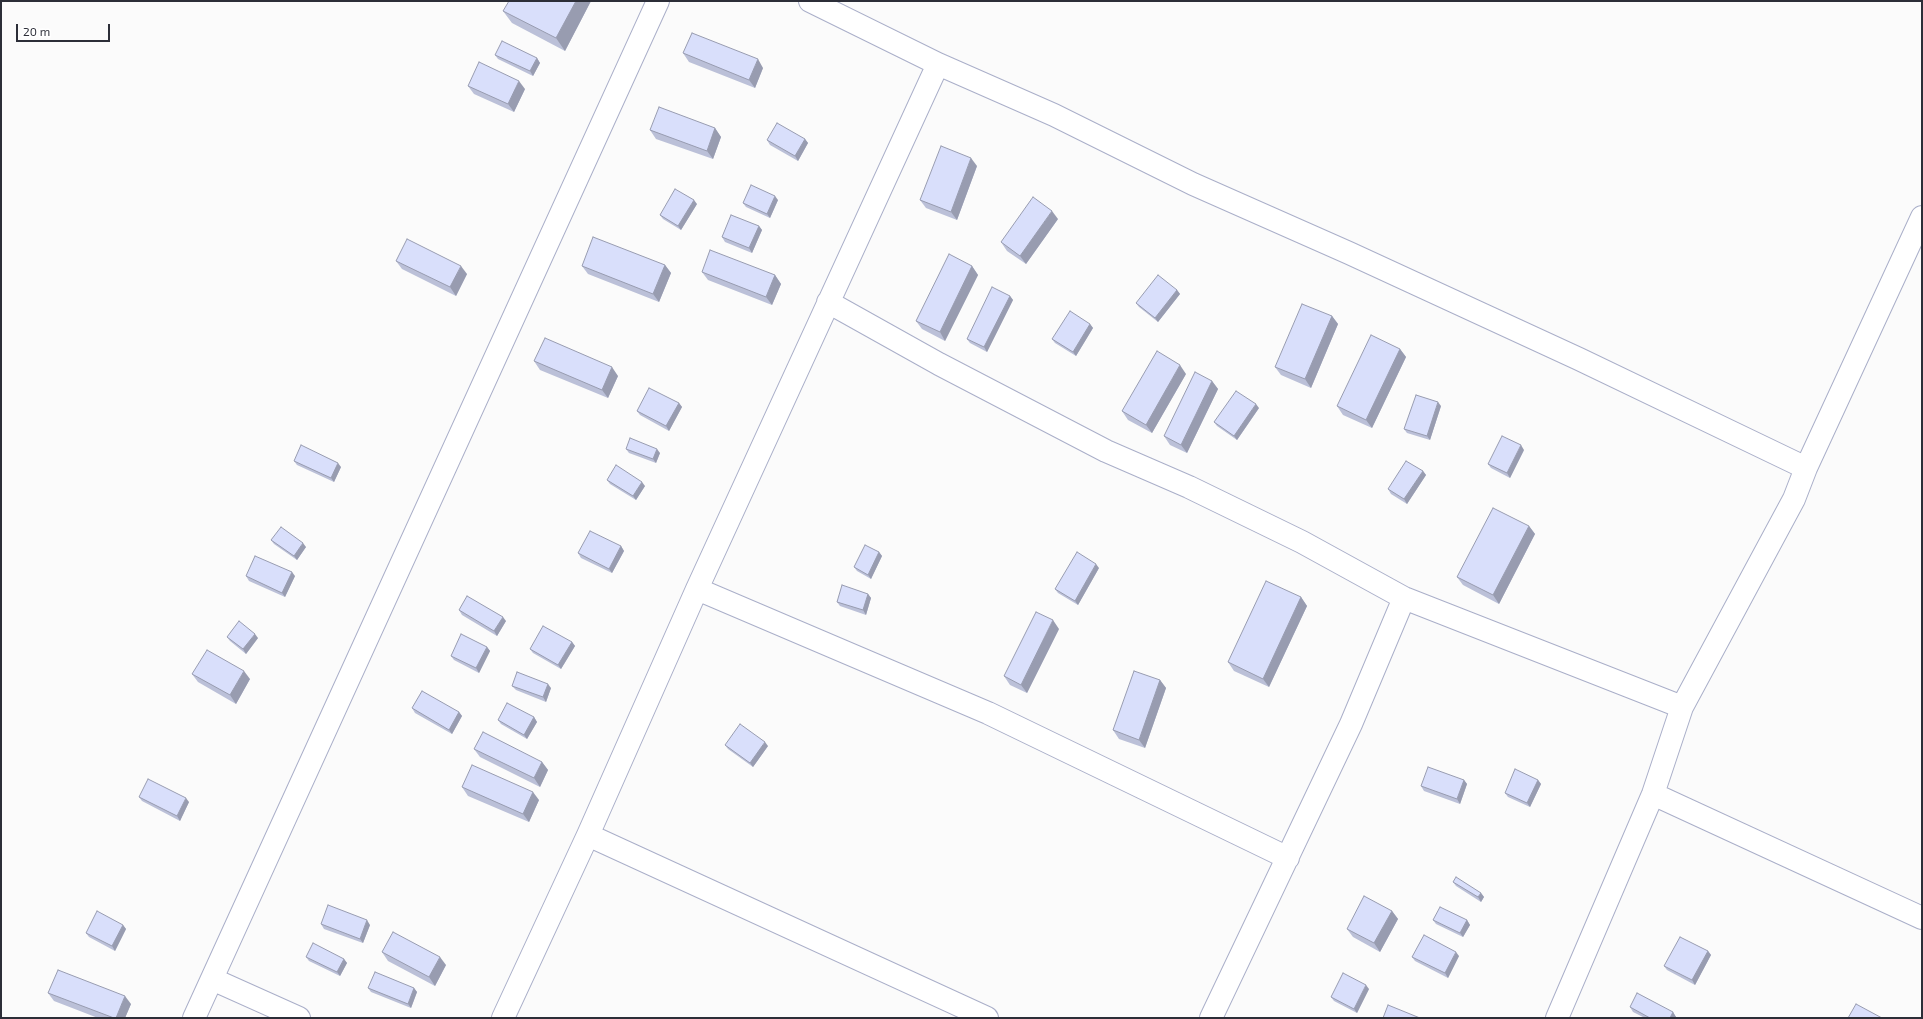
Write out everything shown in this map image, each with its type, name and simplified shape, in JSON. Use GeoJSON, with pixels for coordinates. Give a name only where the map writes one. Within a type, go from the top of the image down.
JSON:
{"type":"FeatureCollection","features":[{"type":"Feature","properties":{"kind":"street"},"geometry":{"type":"LineString","coordinates":[[194,1018],[658,1]]}},
{"type":"Feature","properties":{"kind":"street"},"geometry":{"type":"LineString","coordinates":[[810,1],[938,64],[1054,115],[1193,184],[1349,253],[1565,353],[1806,468]]}},
{"type":"Feature","properties":{"kind":"street"},"geometry":{"type":"LineString","coordinates":[[503,1018],[588,835],[828,302],[938,64]]}},
{"type":"Feature","properties":{"kind":"street"},"geometry":{"type":"LineString","coordinates":[[1558,1018],[1653,794],[1682,707],[1794,499],[1806,468],[1922,217]]}},
{"type":"Feature","properties":{"kind":"street"},"geometry":{"type":"LineString","coordinates":[[828,302],[939,364],[1106,451],[1189,487],[1302,542],[1404,598],[1682,707]]}},
{"type":"Feature","properties":{"kind":"street"},"geometry":{"type":"LineString","coordinates":[[698,589],[988,713],[1288,858]]}},
{"type":"Feature","properties":{"kind":"street"},"geometry":{"type":"LineString","coordinates":[[1211,1018],[1351,724],[1404,598]]}},
{"type":"Feature","properties":{"kind":"street"},"geometry":{"type":"LineString","coordinates":[[1653,794],[1922,918]]}},
{"type":"Feature","properties":{"kind":"street"},"geometry":{"type":"LineString","coordinates":[[588,835],[987,1018]]}},
{"type":"Feature","properties":{"kind":"street"},"geometry":{"type":"LineString","coordinates":[[212,979],[299,1018]]}},
{"type":"Feature","properties":{"kind":"building"},"geometry":{"type":"Polygon","coordinates":[[[509,1],[576,1],[556,38],[503,11],[509,1]]]}},
{"type":"Feature","properties":{"kind":"building"},"geometry":{"type":"Polygon","coordinates":[[[692,33],[758,59],[749,80],[683,53],[692,33]]]}},
{"type":"Feature","properties":{"kind":"building"},"geometry":{"type":"Polygon","coordinates":[[[502,41],[537,58],[530,71],[495,55],[502,41]]]}},
{"type":"Feature","properties":{"kind":"building"},"geometry":{"type":"Polygon","coordinates":[[[479,62],[519,81],[508,104],[468,86],[479,62]]]}},
{"type":"Feature","properties":{"kind":"building"},"geometry":{"type":"Polygon","coordinates":[[[659,107],[715,128],[707,151],[650,130],[659,107]]]}},
{"type":"Feature","properties":{"kind":"building"},"geometry":{"type":"Polygon","coordinates":[[[777,123],[805,139],[795,156],[767,140],[777,123]]]}},
{"type":"Feature","properties":{"kind":"building"},"geometry":{"type":"Polygon","coordinates":[[[941,146],[971,158],[951,212],[920,200],[941,146]]]}},
{"type":"Feature","properties":{"kind":"building"},"geometry":{"type":"Polygon","coordinates":[[[751,185],[775,196],[767,214],[743,203],[751,185]]]}},
{"type":"Feature","properties":{"kind":"building"},"geometry":{"type":"Polygon","coordinates":[[[675,189],[694,200],[678,226],[660,215],[675,189]]]}},
{"type":"Feature","properties":{"kind":"building"},"geometry":{"type":"Polygon","coordinates":[[[1033,197],[1052,211],[1020,256],[1001,242],[1033,197]]]}},
{"type":"Feature","properties":{"kind":"building"},"geometry":{"type":"Polygon","coordinates":[[[731,215],[759,226],[749,248],[722,237],[731,215]]]}},
{"type":"Feature","properties":{"kind":"building"},"geometry":{"type":"Polygon","coordinates":[[[593,237],[665,265],[653,294],[582,266],[593,237]]]}},
{"type":"Feature","properties":{"kind":"building"},"geometry":{"type":"Polygon","coordinates":[[[407,239],[461,266],[450,287],[396,261],[407,239]]]}},
{"type":"Feature","properties":{"kind":"building"},"geometry":{"type":"Polygon","coordinates":[[[710,250],[775,275],[766,297],[702,272],[710,250]]]}},
{"type":"Feature","properties":{"kind":"building"},"geometry":{"type":"Polygon","coordinates":[[[949,254],[972,266],[940,332],[916,321],[949,254]]]}},
{"type":"Feature","properties":{"kind":"building"},"geometry":{"type":"Polygon","coordinates":[[[1158,275],[1177,290],[1155,318],[1136,303],[1158,275]]]}},
{"type":"Feature","properties":{"kind":"building"},"geometry":{"type":"Polygon","coordinates":[[[992,287],[1010,296],[984,347],[967,339],[992,287]]]}},
{"type":"Feature","properties":{"kind":"building"},"geometry":{"type":"Polygon","coordinates":[[[1302,304],[1332,316],[1305,379],[1275,367],[1302,304]]]}},
{"type":"Feature","properties":{"kind":"building"},"geometry":{"type":"Polygon","coordinates":[[[1070,311],[1090,324],[1073,352],[1052,339],[1070,311]]]}},
{"type":"Feature","properties":{"kind":"building"},"geometry":{"type":"Polygon","coordinates":[[[1371,335],[1400,349],[1366,420],[1337,406],[1371,335]]]}},
{"type":"Feature","properties":{"kind":"building"},"geometry":{"type":"Polygon","coordinates":[[[545,338],[612,367],[602,390],[534,361],[545,338]]]}},
{"type":"Feature","properties":{"kind":"building"},"geometry":{"type":"Polygon","coordinates":[[[1157,351],[1180,365],[1146,425],[1122,411],[1157,351]]]}},
{"type":"Feature","properties":{"kind":"building"},"geometry":{"type":"Polygon","coordinates":[[[1195,372],[1212,381],[1181,445],[1164,436],[1195,372]]]}},
{"type":"Feature","properties":{"kind":"building"},"geometry":{"type":"Polygon","coordinates":[[[649,388],[679,403],[666,426],[637,411],[649,388]]]}},
{"type":"Feature","properties":{"kind":"building"},"geometry":{"type":"Polygon","coordinates":[[[1236,391],[1256,404],[1234,436],[1214,422],[1236,391]]]}},
{"type":"Feature","properties":{"kind":"building"},"geometry":{"type":"Polygon","coordinates":[[[1416,395],[1438,402],[1427,436],[1404,429],[1416,395]]]}},
{"type":"Feature","properties":{"kind":"building"},"geometry":{"type":"Polygon","coordinates":[[[1502,436],[1521,445],[1507,473],[1488,464],[1502,436]]]}},
{"type":"Feature","properties":{"kind":"building"},"geometry":{"type":"Polygon","coordinates":[[[630,438],[657,449],[653,459],[626,449],[630,438]]]}},
{"type":"Feature","properties":{"kind":"building"},"geometry":{"type":"Polygon","coordinates":[[[301,445],[338,463],[331,478],[294,461],[301,445]]]}},
{"type":"Feature","properties":{"kind":"building"},"geometry":{"type":"Polygon","coordinates":[[[1406,461],[1423,471],[1404,499],[1388,489],[1406,461]]]}},
{"type":"Feature","properties":{"kind":"building"},"geometry":{"type":"Polygon","coordinates":[[[616,465],[642,482],[633,496],[607,480],[616,465]]]}},
{"type":"Feature","properties":{"kind":"building"},"geometry":{"type":"Polygon","coordinates":[[[1493,508],[1529,526],[1493,595],[1457,577],[1493,508]]]}},
{"type":"Feature","properties":{"kind":"building"},"geometry":{"type":"Polygon","coordinates":[[[281,527],[303,543],[294,556],[271,540],[281,527]]]}},
{"type":"Feature","properties":{"kind":"building"},"geometry":{"type":"Polygon","coordinates":[[[590,531],[621,546],[609,569],[578,553],[590,531]]]}},
{"type":"Feature","properties":{"kind":"building"},"geometry":{"type":"Polygon","coordinates":[[[865,545],[879,552],[868,575],[854,567],[865,545]]]}},
{"type":"Feature","properties":{"kind":"building"},"geometry":{"type":"Polygon","coordinates":[[[1077,552],[1096,564],[1075,601],[1055,589],[1077,552]]]}},
{"type":"Feature","properties":{"kind":"building"},"geometry":{"type":"Polygon","coordinates":[[[255,556],[292,572],[282,593],[246,576],[255,556]]]}},
{"type":"Feature","properties":{"kind":"building"},"geometry":{"type":"Polygon","coordinates":[[[1266,581],[1301,597],[1263,679],[1228,662],[1266,581]]]}},
{"type":"Feature","properties":{"kind":"building"},"geometry":{"type":"Polygon","coordinates":[[[842,585],[868,594],[863,610],[837,602],[842,585]]]}},
{"type":"Feature","properties":{"kind":"building"},"geometry":{"type":"Polygon","coordinates":[[[467,596],[503,617],[494,631],[459,610],[467,596]]]}},
{"type":"Feature","properties":{"kind":"building"},"geometry":{"type":"Polygon","coordinates":[[[1036,612],[1053,620],[1021,685],[1004,676],[1036,612]]]}},
{"type":"Feature","properties":{"kind":"building"},"geometry":{"type":"Polygon","coordinates":[[[239,621],[255,634],[243,649],[227,637],[239,621]]]}},
{"type":"Feature","properties":{"kind":"building"},"geometry":{"type":"Polygon","coordinates":[[[543,626],[572,642],[558,665],[530,649],[543,626]]]}},
{"type":"Feature","properties":{"kind":"building"},"geometry":{"type":"Polygon","coordinates":[[[461,634],[487,647],[476,668],[451,656],[461,634]]]}},
{"type":"Feature","properties":{"kind":"building"},"geometry":{"type":"Polygon","coordinates":[[[207,650],[244,671],[230,695],[192,674],[207,650]]]}},
{"type":"Feature","properties":{"kind":"building"},"geometry":{"type":"Polygon","coordinates":[[[1134,671],[1160,680],[1139,740],[1113,730],[1134,671]]]}},
{"type":"Feature","properties":{"kind":"building"},"geometry":{"type":"Polygon","coordinates":[[[517,672],[548,684],[543,697],[512,686],[517,672]]]}},
{"type":"Feature","properties":{"kind":"building"},"geometry":{"type":"Polygon","coordinates":[[[422,691],[459,712],[449,730],[412,708],[422,691]]]}},
{"type":"Feature","properties":{"kind":"building"},"geometry":{"type":"Polygon","coordinates":[[[507,703],[534,717],[524,735],[498,720],[507,703]]]}},
{"type":"Feature","properties":{"kind":"building"},"geometry":{"type":"Polygon","coordinates":[[[740,724],[765,742],[750,763],[725,745],[740,724]]]}},
{"type":"Feature","properties":{"kind":"building"},"geometry":{"type":"Polygon","coordinates":[[[483,732],[542,762],[534,778],[474,749],[483,732]]]}},
{"type":"Feature","properties":{"kind":"building"},"geometry":{"type":"Polygon","coordinates":[[[472,765],[533,792],[523,814],[462,787],[472,765]]]}},
{"type":"Feature","properties":{"kind":"building"},"geometry":{"type":"Polygon","coordinates":[[[1428,767],[1464,780],[1457,799],[1421,786],[1428,767]]]}},
{"type":"Feature","properties":{"kind":"building"},"geometry":{"type":"Polygon","coordinates":[[[1515,769],[1538,780],[1527,803],[1505,793],[1515,769]]]}},
{"type":"Feature","properties":{"kind":"building"},"geometry":{"type":"Polygon","coordinates":[[[148,779],[186,798],[177,816],[139,797],[148,779]]]}},
{"type":"Feature","properties":{"kind":"building"},"geometry":{"type":"Polygon","coordinates":[[[1456,877],[1481,893],[1478,897],[1453,882],[1456,877]]]}},
{"type":"Feature","properties":{"kind":"building"},"geometry":{"type":"Polygon","coordinates":[[[1364,896],[1392,911],[1374,943],[1347,929],[1364,896]]]}},
{"type":"Feature","properties":{"kind":"building"},"geometry":{"type":"Polygon","coordinates":[[[328,905],[367,920],[360,939],[321,924],[328,905]]]}},
{"type":"Feature","properties":{"kind":"building"},"geometry":{"type":"Polygon","coordinates":[[[1440,907],[1467,920],[1460,933],[1433,920],[1440,907]]]}},
{"type":"Feature","properties":{"kind":"building"},"geometry":{"type":"Polygon","coordinates":[[[97,911],[123,925],[112,946],[86,933],[97,911]]]}},
{"type":"Feature","properties":{"kind":"building"},"geometry":{"type":"Polygon","coordinates":[[[393,932],[440,957],[429,977],[382,952],[393,932]]]}},
{"type":"Feature","properties":{"kind":"building"},"geometry":{"type":"Polygon","coordinates":[[[1424,935],[1456,952],[1445,973],[1412,957],[1424,935]]]}},
{"type":"Feature","properties":{"kind":"building"},"geometry":{"type":"Polygon","coordinates":[[[1680,937],[1708,951],[1692,980],[1664,966],[1680,937]]]}},
{"type":"Feature","properties":{"kind":"building"},"geometry":{"type":"Polygon","coordinates":[[[313,943],[344,959],[337,972],[306,957],[313,943]]]}},
{"type":"Feature","properties":{"kind":"building"},"geometry":{"type":"Polygon","coordinates":[[[58,970],[125,996],[116,1018],[48,993],[58,970]]]}},
{"type":"Feature","properties":{"kind":"building"},"geometry":{"type":"Polygon","coordinates":[[[375,972],[414,988],[408,1004],[368,988],[375,972]]]}},
{"type":"Feature","properties":{"kind":"building"},"geometry":{"type":"Polygon","coordinates":[[[1343,973],[1366,985],[1354,1009],[1331,997],[1343,973]]]}},
{"type":"Feature","properties":{"kind":"building"},"geometry":{"type":"Polygon","coordinates":[[[1637,993],[1673,1012],[1670,1018],[1650,1018],[1630,1007],[1637,993]]]}},
{"type":"Feature","properties":{"kind":"building"},"geometry":{"type":"Polygon","coordinates":[[[1856,1004],[1882,1018],[1848,1018],[1856,1004]]]}},
{"type":"Feature","properties":{"kind":"building"},"geometry":{"type":"Polygon","coordinates":[[[1388,1005],[1420,1018],[1383,1018],[1388,1005]]]}}]}
